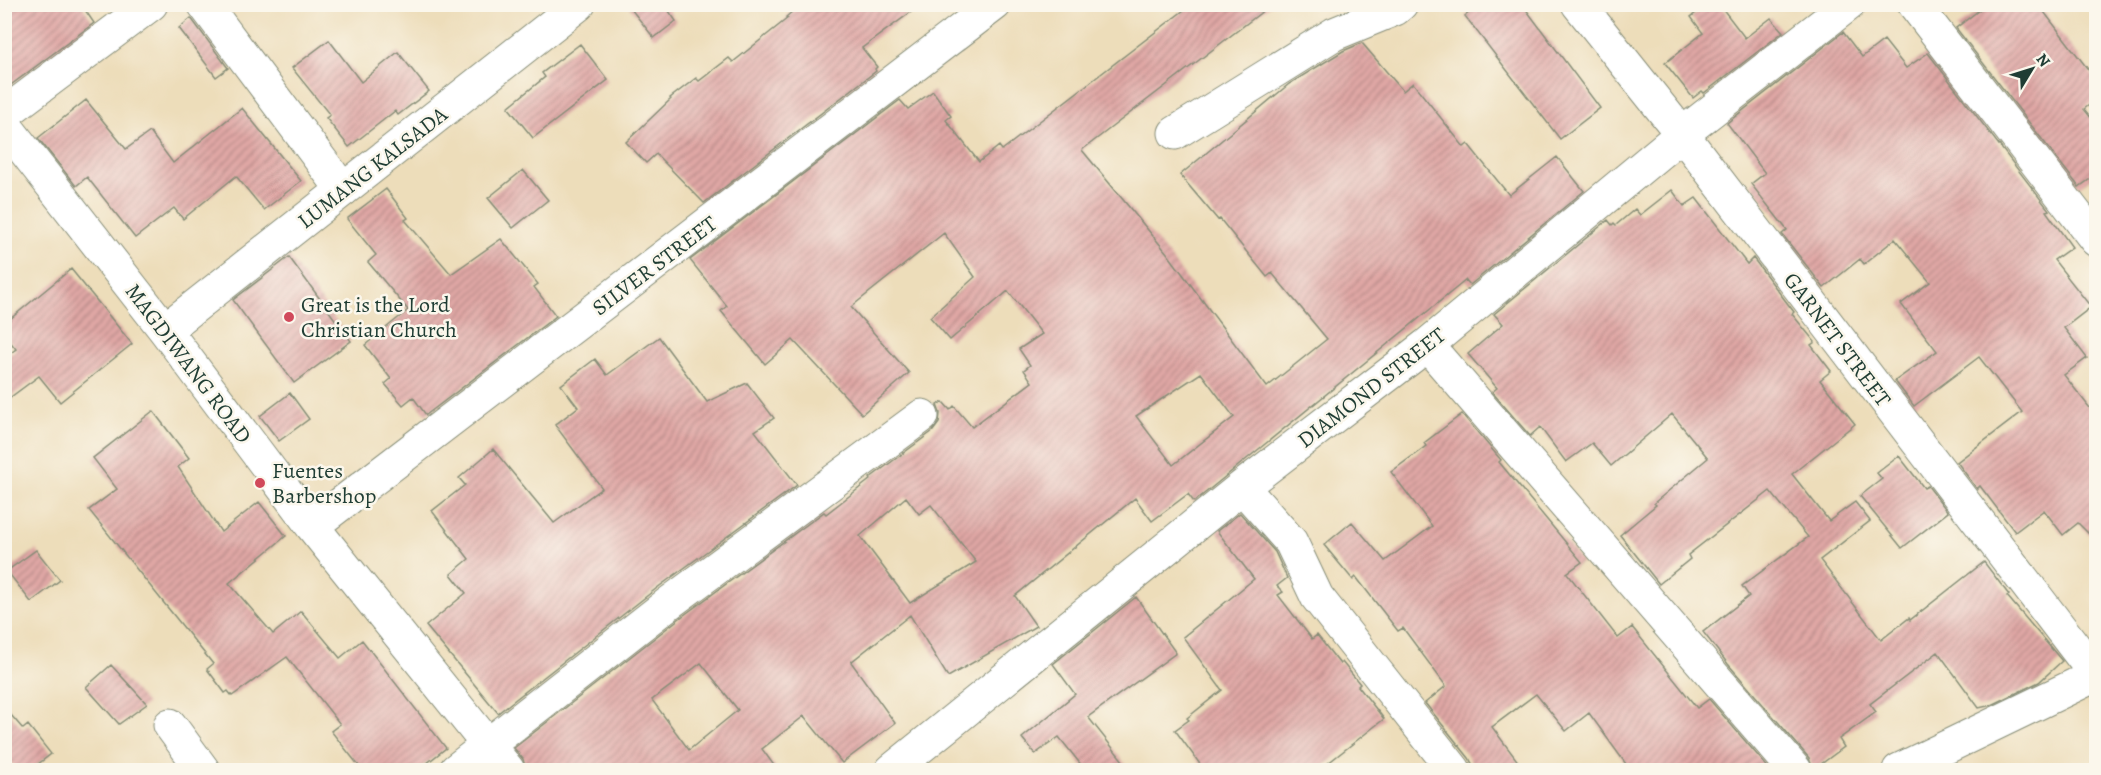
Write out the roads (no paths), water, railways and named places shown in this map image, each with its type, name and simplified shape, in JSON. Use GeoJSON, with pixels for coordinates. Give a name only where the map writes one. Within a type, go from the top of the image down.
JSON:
{"type":"FeatureCollection","features":[{"type":"Feature","properties":{"kind":"street"},"geometry":{"type":"LineString","coordinates":[[4,114],[151,4]]}},
{"type":"Feature","properties":{"kind":"street"},"geometry":{"type":"LineString","coordinates":[[204,4],[343,190]]}},
{"type":"Feature","properties":{"kind":"street","name":"LUMANG KALSADA"},"geometry":{"type":"LineString","coordinates":[[165,330],[579,4]]}},
{"type":"Feature","properties":{"kind":"street","name":"SILVER STREET"},"geometry":{"type":"LineString","coordinates":[[312,526],[996,4]]}},
{"type":"Feature","properties":{"kind":"street"},"geometry":{"type":"LineString","coordinates":[[1175,133],[1334,34],[1395,9],[1401,4]]}},
{"type":"Feature","properties":{"kind":"street","name":"GARNET STREET"},"geometry":{"type":"LineString","coordinates":[[1578,4],[1682,134],[2096,675]]}},
{"type":"Feature","properties":{"kind":"street","name":"DIAMOND STREET"},"geometry":{"type":"LineString","coordinates":[[892,771],[1242,487],[1426,345],[1682,134],[1850,4]]}},
{"type":"Feature","properties":{"kind":"street"},"geometry":{"type":"LineString","coordinates":[[1914,4],[2097,240]]}},
{"type":"Feature","properties":{"kind":"street","name":"MAGDIWANG ROAD"},"geometry":{"type":"LineString","coordinates":[[4,124],[165,330],[312,526],[508,771]]}},
{"type":"Feature","properties":{"kind":"street"},"geometry":{"type":"LineString","coordinates":[[1426,345],[1795,771]]}},
{"type":"Feature","properties":{"kind":"street"},"geometry":{"type":"LineString","coordinates":[[456,771],[669,603],[922,416]]}},
{"type":"Feature","properties":{"kind":"street"},"geometry":{"type":"LineString","coordinates":[[1242,487],[1291,542],[1317,597],[1454,771]]}},
{"type":"Feature","properties":{"kind":"street"},"geometry":{"type":"LineString","coordinates":[[1899,771],[2096,675]]}},
{"type":"Feature","properties":{"kind":"street"},"geometry":{"type":"LineString","coordinates":[[170,725],[203,771]]}},
{"type":"Feature","properties":{"kind":"place","name":"Great is the Lord Christian Church"},"geometry":{"type":"Point","coordinates":[289,317]}},
{"type":"Feature","properties":{"kind":"place","name":"Fuentes Barbershop"},"geometry":{"type":"Point","coordinates":[260,483]}}]}
